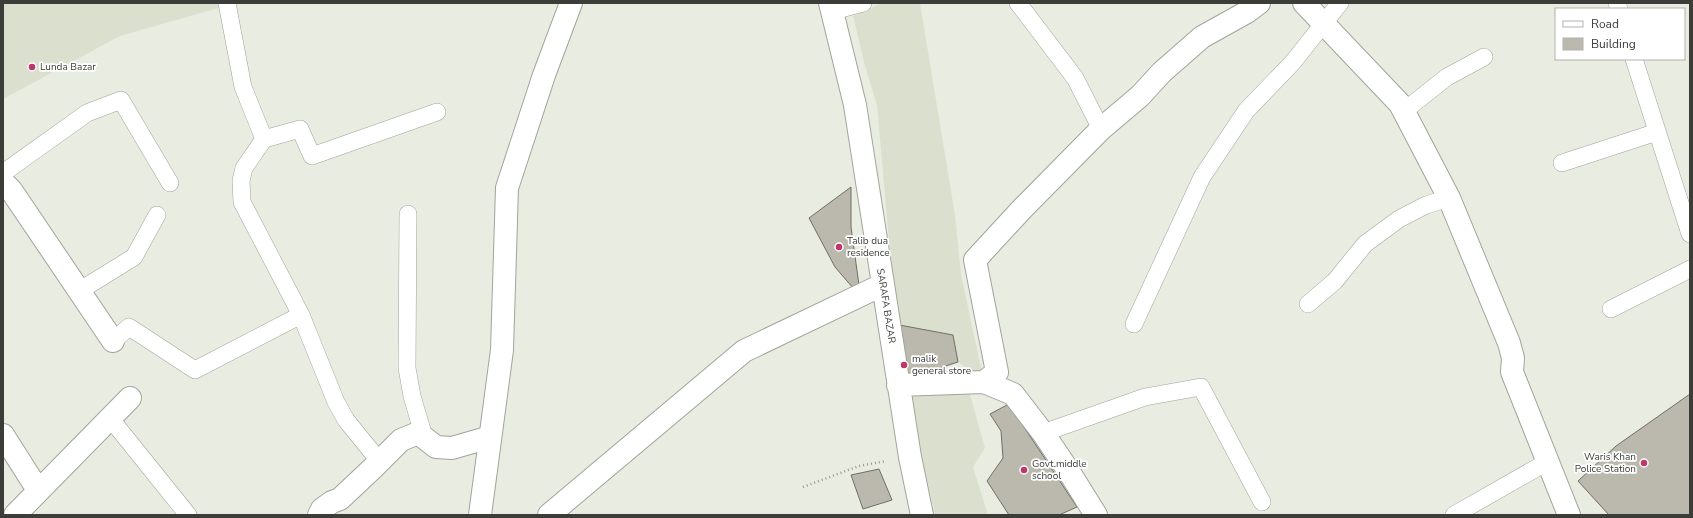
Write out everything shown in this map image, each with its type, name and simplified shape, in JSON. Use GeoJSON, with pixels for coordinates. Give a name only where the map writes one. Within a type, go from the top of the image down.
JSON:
{"type":"FeatureCollection","features":[{"type":"Feature","properties":{"kind":"street"},"geometry":{"type":"LineString","coordinates":[[480,515],[502,350],[507,188],[544,75],[571,3]]}},
{"type":"Feature","properties":{"kind":"street"},"geometry":{"type":"LineString","coordinates":[[984,382],[997,372],[975,260],[1022,209],[1101,129],[1202,36],[1247,12],[1258,3]]}},
{"type":"Feature","properties":{"kind":"street"},"geometry":{"type":"LineString","coordinates":[[1304,3],[1400,104],[1404,111],[1449,198],[1509,343],[1512,358],[1512,372],[1569,515]]}},
{"type":"Feature","properties":{"kind":"street","name":"SARAFA BAZAR"},"geometry":{"type":"LineString","coordinates":[[831,7],[855,105],[898,385],[910,457],[922,515]]}},
{"type":"Feature","properties":{"kind":"street"},"geometry":{"type":"LineString","coordinates":[[3,182],[11,190],[113,341]]}},
{"type":"Feature","properties":{"kind":"street"},"geometry":{"type":"LineString","coordinates":[[549,515],[744,351],[882,285]]}},
{"type":"Feature","properties":{"kind":"street"},"geometry":{"type":"LineString","coordinates":[[898,385],[984,382],[1013,394],[1043,433],[1096,515]]}},
{"type":"Feature","properties":{"kind":"street"},"geometry":{"type":"LineString","coordinates":[[15,515],[130,398]]}},
{"type":"Feature","properties":{"kind":"street"},"geometry":{"type":"LineString","coordinates":[[319,515],[322,509],[332,502],[340,499],[380,462],[401,440],[418,433],[436,447],[452,448],[490,437]]}},
{"type":"Feature","properties":{"kind":"street"},"geometry":{"type":"LineString","coordinates":[[3,435],[38,490]]}},
{"type":"Feature","properties":{"kind":"lane"},"geometry":{"type":"LineString","coordinates":[[227,3],[243,88],[264,139]]}},
{"type":"Feature","properties":{"kind":"lane"},"geometry":{"type":"LineString","coordinates":[[831,7],[863,3]]}},
{"type":"Feature","properties":{"kind":"lane"},"geometry":{"type":"LineString","coordinates":[[1018,3],[1075,78],[1101,129]]}},
{"type":"Feature","properties":{"kind":"lane"},"geometry":{"type":"LineString","coordinates":[[1134,324],[1202,177],[1246,111],[1293,62],[1340,3]]}},
{"type":"Feature","properties":{"kind":"lane"},"geometry":{"type":"LineString","coordinates":[[1404,111],[1447,77],[1484,57]]}},
{"type":"Feature","properties":{"kind":"lane"},"geometry":{"type":"LineString","coordinates":[[1634,60],[1689,228]]}},
{"type":"Feature","properties":{"kind":"lane"},"geometry":{"type":"LineString","coordinates":[[3,173],[87,113],[121,100],[170,183]]}},
{"type":"Feature","properties":{"kind":"lane"},"geometry":{"type":"LineString","coordinates":[[380,462],[346,420],[336,402],[301,315],[242,202],[241,181],[244,168],[264,139],[300,129],[312,156],[437,112]]}},
{"type":"Feature","properties":{"kind":"lane"},"geometry":{"type":"LineString","coordinates":[[1562,163],[1657,132]]}},
{"type":"Feature","properties":{"kind":"lane"},"geometry":{"type":"LineString","coordinates":[[1308,304],[1335,281],[1365,244],[1399,219],[1426,205],[1449,198]]}},
{"type":"Feature","properties":{"kind":"lane"},"geometry":{"type":"LineString","coordinates":[[408,214],[406,368],[412,396],[424,437]]}},
{"type":"Feature","properties":{"kind":"lane"},"geometry":{"type":"LineString","coordinates":[[80,291],[134,257],[157,215]]}},
{"type":"Feature","properties":{"kind":"lane"},"geometry":{"type":"LineString","coordinates":[[1610,309],[1690,269]]}},
{"type":"Feature","properties":{"kind":"lane"},"geometry":{"type":"LineString","coordinates":[[113,341],[129,326],[195,370],[301,315]]}},
{"type":"Feature","properties":{"kind":"lane"},"geometry":{"type":"LineString","coordinates":[[1043,433],[1145,397],[1201,387],[1262,502]]}},
{"type":"Feature","properties":{"kind":"lane"},"geometry":{"type":"LineString","coordinates":[[110,418],[188,515]]}},
{"type":"Feature","properties":{"kind":"lane"},"geometry":{"type":"LineString","coordinates":[[1454,515],[1547,462]]}},
{"type":"Feature","properties":{"kind":"path"},"geometry":{"type":"LineString","coordinates":[[803,486],[859,466],[910,457]]}},
{"type":"Feature","properties":{"kind":"shaded area","name":"Lunda Bazar"},"geometry":{"type":"Polygon","coordinates":[[[3,3],[236,3],[120,36],[3,99],[3,3]]]}},
{"type":"Feature","properties":{"kind":"shaded area"},"geometry":{"type":"Polygon","coordinates":[[[882,3],[920,3],[955,215],[961,274],[984,382],[958,362],[898,385],[902,351],[889,241],[877,105],[865,66],[853,16],[882,3]]]}},
{"type":"Feature","properties":{"kind":"shaded area"},"geometry":{"type":"Polygon","coordinates":[[[907,390],[969,391],[985,448],[973,467],[988,515],[935,515],[907,390]]]}},
{"type":"Feature","properties":{"kind":"building","name":"Talib dua residence"},"geometry":{"type":"Polygon","coordinates":[[[851,187],[851,227],[859,285],[853,288],[835,267],[809,218],[851,187]]]}},
{"type":"Feature","properties":{"kind":"building"},"geometry":{"type":"Polygon","coordinates":[[[894,324],[953,335],[958,362],[930,371],[923,377],[908,377],[894,324]]]}},
{"type":"Feature","properties":{"kind":"building","name":"Waris Khan Police Station"},"geometry":{"type":"Polygon","coordinates":[[[1690,394],[1690,515],[1609,515],[1578,481],[1616,446],[1690,394]]]}},
{"type":"Feature","properties":{"kind":"building","name":"Govt.middle school"},"geometry":{"type":"Polygon","coordinates":[[[1007,405],[1018,418],[1077,507],[1059,515],[1009,515],[987,481],[1003,458],[1001,431],[990,414],[1007,405]]]}},
{"type":"Feature","properties":{"kind":"building"},"geometry":{"type":"Polygon","coordinates":[[[879,469],[892,500],[863,509],[851,475],[879,469]]]}},
{"type":"Feature","properties":{"kind":"place","name":"Lunda Bazar"},"geometry":{"type":"Point","coordinates":[32,67]}},
{"type":"Feature","properties":{"kind":"place","name":"Talib dua residence"},"geometry":{"type":"Point","coordinates":[839,247]}},
{"type":"Feature","properties":{"kind":"place","name":"malik general store"},"geometry":{"type":"Point","coordinates":[904,365]}},
{"type":"Feature","properties":{"kind":"place","name":"Waris Khan Police Station"},"geometry":{"type":"Point","coordinates":[1644,463]}},
{"type":"Feature","properties":{"kind":"place","name":"Govt.middle school"},"geometry":{"type":"Point","coordinates":[1024,470]}}]}
